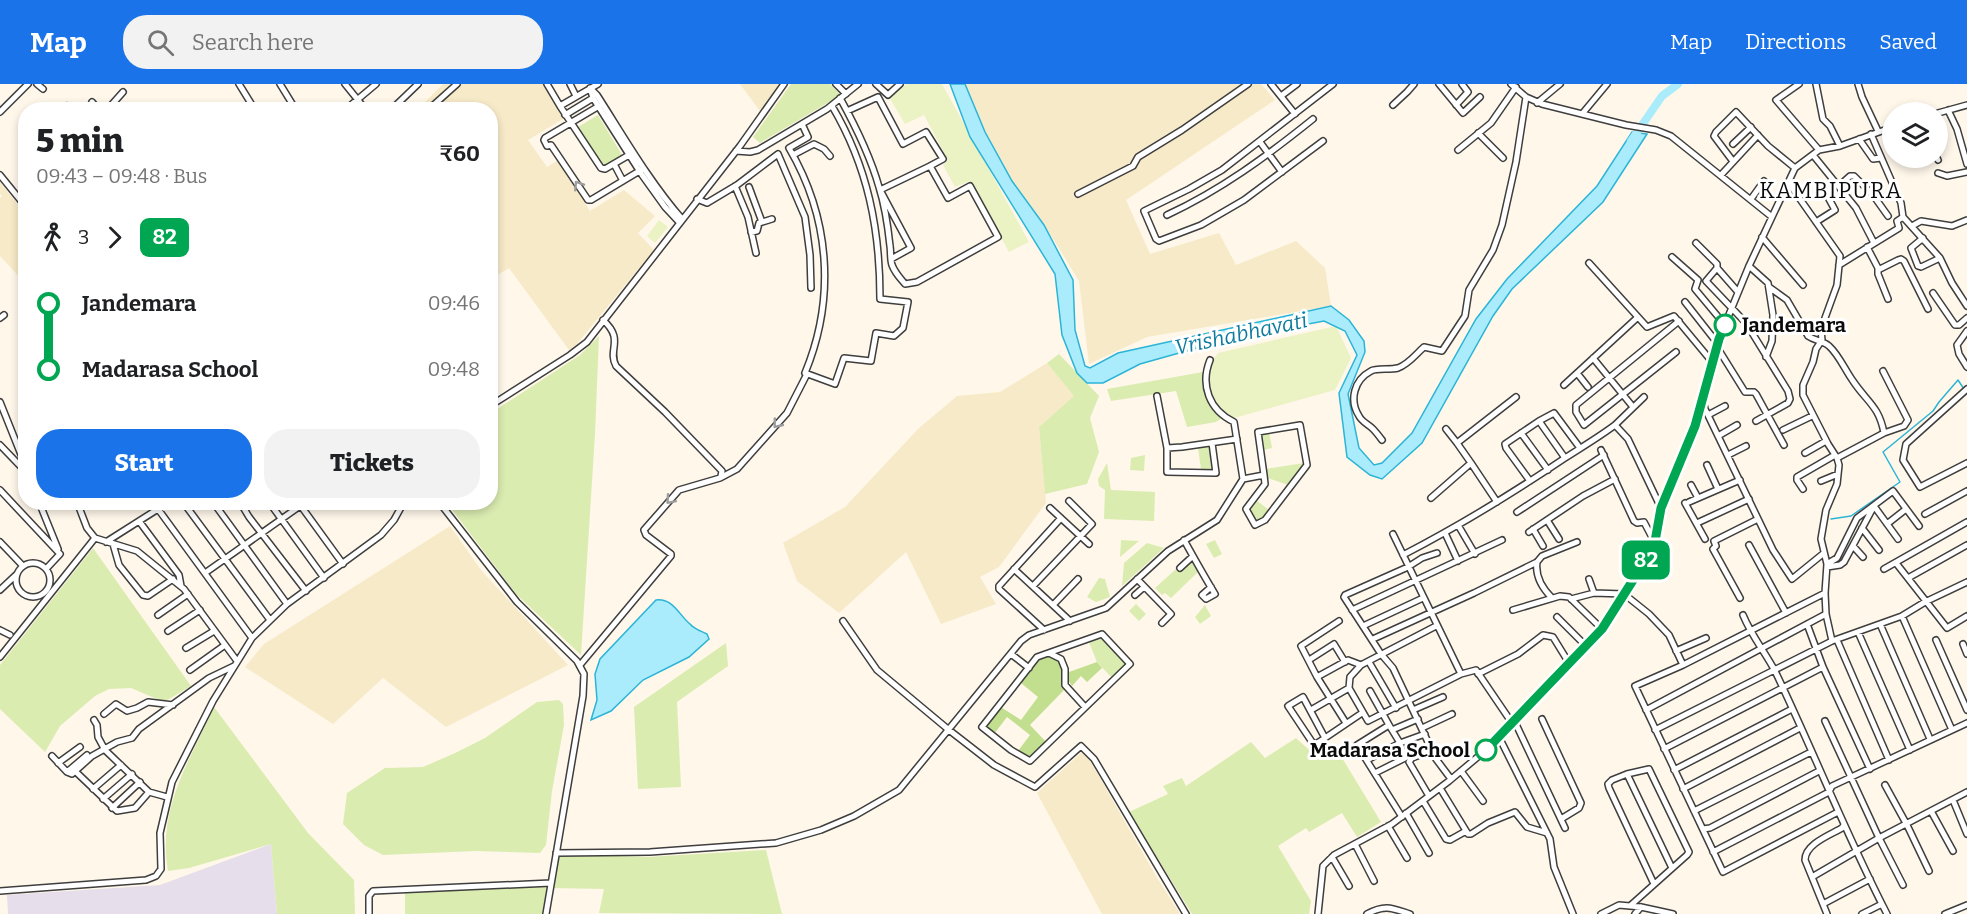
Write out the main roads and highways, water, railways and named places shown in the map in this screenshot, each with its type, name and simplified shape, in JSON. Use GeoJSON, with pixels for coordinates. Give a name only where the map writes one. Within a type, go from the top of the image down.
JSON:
{"type":"FeatureCollection","features":[{"type":"Feature","properties":{"kind":"water"},"geometry":{"type":"Polygon","coordinates":[[[950,84],[965,84],[985,132],[1012,181],[1044,225],[1073,280],[1075,330],[1085,366],[1090,368],[1118,353],[1331,306],[1349,320],[1364,341],[1365,352],[1348,394],[1359,448],[1374,465],[1382,463],[1412,433],[1476,319],[1507,279],[1597,186],[1632,132],[1647,134],[1603,202],[1512,289],[1493,316],[1422,443],[1382,479],[1370,475],[1347,457],[1339,393],[1357,355],[1345,331],[1324,321],[1229,339],[1140,364],[1103,383],[1087,383],[1077,373],[1062,335],[1055,274],[970,137],[950,84]]]}},
{"type":"Feature","properties":{"kind":"water"},"geometry":{"type":"Polygon","coordinates":[[[656,600],[671,604],[692,626],[707,634],[709,639],[689,657],[643,680],[611,711],[591,720],[597,700],[595,674],[600,659],[656,600]]]}},
{"type":"Feature","properties":{"kind":"waterway","name":"Vrishabhavati"},"geometry":{"type":"LineString","coordinates":[[1631,141],[1662,96],[1678,84]]}},
{"type":"Feature","properties":{"kind":"waterway"},"geometry":{"type":"LineString","coordinates":[[1831,519],[1851,516],[1900,482],[1883,452],[1933,411],[1958,380],[1964,389]]}},
{"type":"Feature","properties":{"kind":"place","name":"Jandemara"},"geometry":{"type":"Point","coordinates":[1725,325]}},
{"type":"Feature","properties":{"kind":"place","name":"Madarasa School"},"geometry":{"type":"Point","coordinates":[1486,750]}},
{"type":"Feature","properties":{"kind":"district","name":"KAMBIPURA"},"geometry":{"type":"Point","coordinates":[1831,190]}}]}
